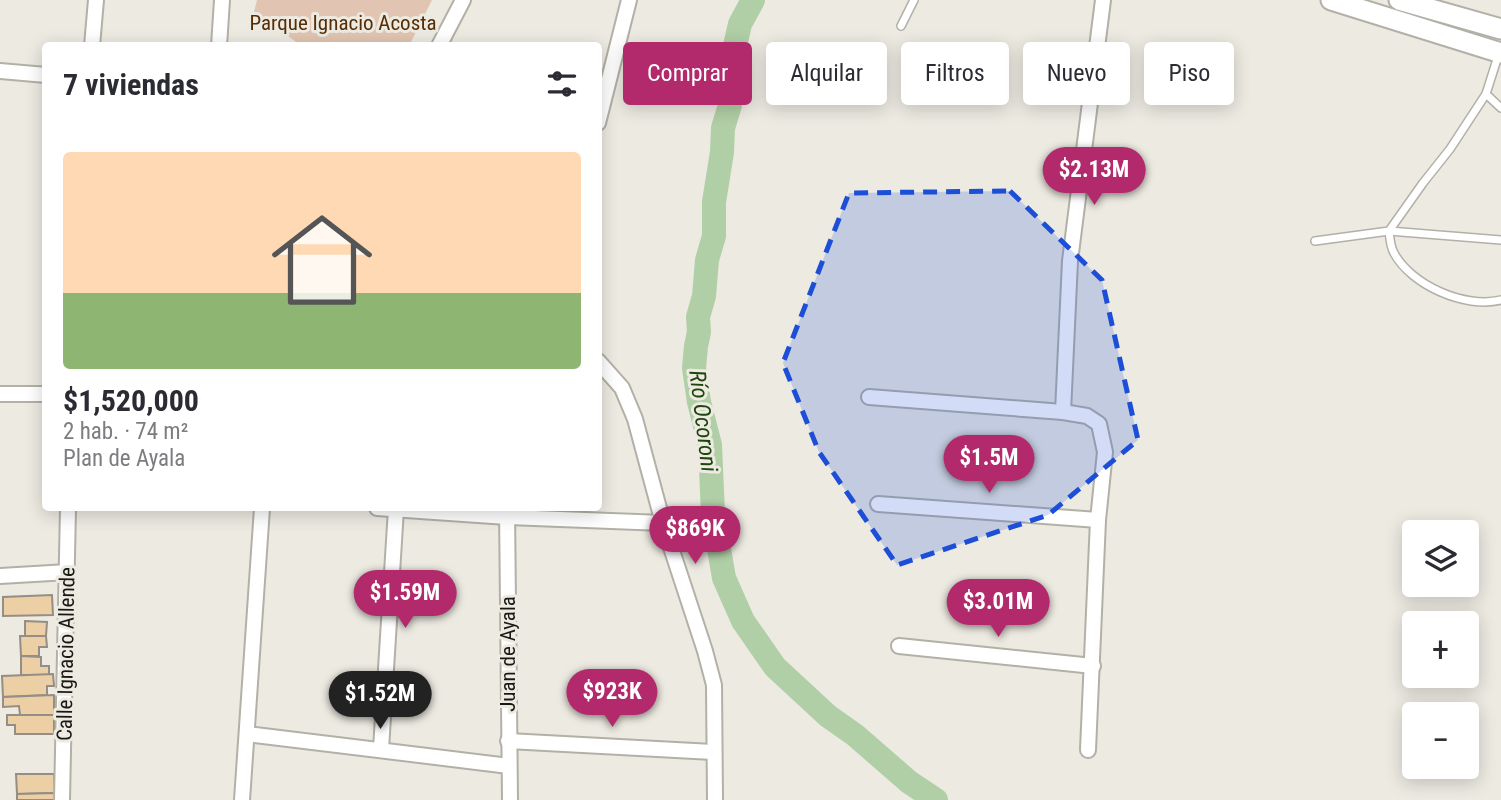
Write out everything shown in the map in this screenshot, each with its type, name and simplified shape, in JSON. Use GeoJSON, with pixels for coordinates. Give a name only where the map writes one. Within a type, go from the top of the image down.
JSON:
{"type":"FeatureCollection","features":[{"type":"Feature","properties":{"kind":"main road"},"geometry":{"type":"LineString","coordinates":[[1331,0],[1500,53]]}},
{"type":"Feature","properties":{"kind":"main road"},"geometry":{"type":"LineString","coordinates":[[1399,0],[1501,29]]}},
{"type":"Feature","properties":{"kind":"street"},"geometry":{"type":"LineString","coordinates":[[92,42],[96,0]]}},
{"type":"Feature","properties":{"kind":"street"},"geometry":{"type":"LineString","coordinates":[[219,42],[222,0]]}},
{"type":"Feature","properties":{"kind":"street"},"geometry":{"type":"LineString","coordinates":[[441,42],[463,0]]}},
{"type":"Feature","properties":{"kind":"street"},"geometry":{"type":"LineString","coordinates":[[602,107],[629,0]]}},
{"type":"Feature","properties":{"kind":"street"},"geometry":{"type":"LineString","coordinates":[[1063,412],[1070,261],[1103,0]]}},
{"type":"Feature","properties":{"kind":"street"},"geometry":{"type":"LineString","coordinates":[[0,71],[42,75]]}},
{"type":"Feature","properties":{"kind":"street"},"geometry":{"type":"LineString","coordinates":[[602,366],[622,388],[635,419],[663,523],[714,685],[715,800]]}},
{"type":"Feature","properties":{"kind":"street"},"geometry":{"type":"LineString","coordinates":[[0,394],[42,394]]}},
{"type":"Feature","properties":{"kind":"street"},"geometry":{"type":"LineString","coordinates":[[869,397],[1063,412],[1087,416],[1099,424],[1105,452],[1098,520],[1088,750]]}},
{"type":"Feature","properties":{"kind":"street"},"geometry":{"type":"LineString","coordinates":[[878,504],[1098,520]]}},
{"type":"Feature","properties":{"kind":"street","name":"Calle Ignacio Allende"},"geometry":{"type":"LineString","coordinates":[[62,800],[68,511]]}},
{"type":"Feature","properties":{"kind":"street"},"geometry":{"type":"LineString","coordinates":[[242,800],[262,511]]}},
{"type":"Feature","properties":{"kind":"street"},"geometry":{"type":"LineString","coordinates":[[380,749],[396,511]]}},
{"type":"Feature","properties":{"kind":"street"},"geometry":{"type":"LineString","coordinates":[[470,511],[663,523]]}},
{"type":"Feature","properties":{"kind":"street","name":"Juan de Ayala"},"geometry":{"type":"LineString","coordinates":[[507,512],[510,800]]}},
{"type":"Feature","properties":{"kind":"street"},"geometry":{"type":"LineString","coordinates":[[0,576],[68,572]]}},
{"type":"Feature","properties":{"kind":"street"},"geometry":{"type":"LineString","coordinates":[[899,646],[1093,666]]}},
{"type":"Feature","properties":{"kind":"street"},"geometry":{"type":"LineString","coordinates":[[247,734],[509,766]]}},
{"type":"Feature","properties":{"kind":"street"},"geometry":{"type":"LineString","coordinates":[[508,741],[713,752]]}},
{"type":"Feature","properties":{"kind":"lane"},"geometry":{"type":"LineString","coordinates":[[901,26],[914,0]]}},
{"type":"Feature","properties":{"kind":"lane"},"geometry":{"type":"LineString","coordinates":[[1500,53],[1486,94],[1390,231],[1392,250],[1404,268],[1418,280],[1447,295],[1479,301],[1501,300]]}},
{"type":"Feature","properties":{"kind":"lane"},"geometry":{"type":"LineString","coordinates":[[1486,94],[1501,108]]}},
{"type":"Feature","properties":{"kind":"lane"},"geometry":{"type":"LineString","coordinates":[[1315,241],[1390,231],[1501,240]]}},
{"type":"Feature","properties":{"kind":"highlighted area"},"geometry":{"type":"Polygon","coordinates":[[[1010,191],[1102,280],[1138,440],[1048,515],[897,565],[819,452],[783,363],[849,193],[1010,191]]]}},
{"type":"Feature","properties":{"kind":"green space","name":"Parque Ignacio Acosta"},"geometry":{"type":"Polygon","coordinates":[[[257,0],[432,0],[411,42],[296,42],[267,20],[253,16],[257,0]]]}},
{"type":"Feature","properties":{"kind":"building"},"geometry":{"type":"Polygon","coordinates":[[[52,595],[53,615],[3,616],[3,597],[52,595]]]}},
{"type":"Feature","properties":{"kind":"building"},"geometry":{"type":"Polygon","coordinates":[[[25,621],[47,622],[46,636],[25,636],[25,621]]]}},
{"type":"Feature","properties":{"kind":"building"},"geometry":{"type":"Polygon","coordinates":[[[20,636],[46,636],[47,647],[39,647],[39,656],[21,656],[20,636]]]}},
{"type":"Feature","properties":{"kind":"building"},"geometry":{"type":"Polygon","coordinates":[[[21,656],[41,657],[41,666],[49,666],[49,675],[21,675],[21,656]]]}},
{"type":"Feature","properties":{"kind":"building"},"geometry":{"type":"Polygon","coordinates":[[[53,674],[54,686],[47,686],[47,695],[3,697],[2,676],[53,674]]]}},
{"type":"Feature","properties":{"kind":"building"},"geometry":{"type":"Polygon","coordinates":[[[54,695],[54,715],[20,715],[19,706],[3,707],[3,697],[54,695]]]}},
{"type":"Feature","properties":{"kind":"building"},"geometry":{"type":"Polygon","coordinates":[[[7,715],[54,715],[54,734],[15,734],[15,725],[7,725],[7,715]]]}},
{"type":"Feature","properties":{"kind":"building"},"geometry":{"type":"Polygon","coordinates":[[[16,774],[54,774],[55,793],[17,794],[16,774]]]}},
{"type":"Feature","properties":{"kind":"building"},"geometry":{"type":"Polygon","coordinates":[[[55,793],[55,800],[17,800],[17,794],[55,793]]]}},
{"type":"Feature","properties":{"kind":"waterway","name":"Río Ocoroni"},"geometry":{"type":"LineString","coordinates":[[753,0],[740,24],[732,59],[730,105],[723,128],[714,202],[714,236],[707,260],[704,296],[698,317],[699,332],[694,368],[710,445],[713,514],[724,578],[743,621],[775,667],[828,716],[855,735],[909,782],[936,800]]}}]}
